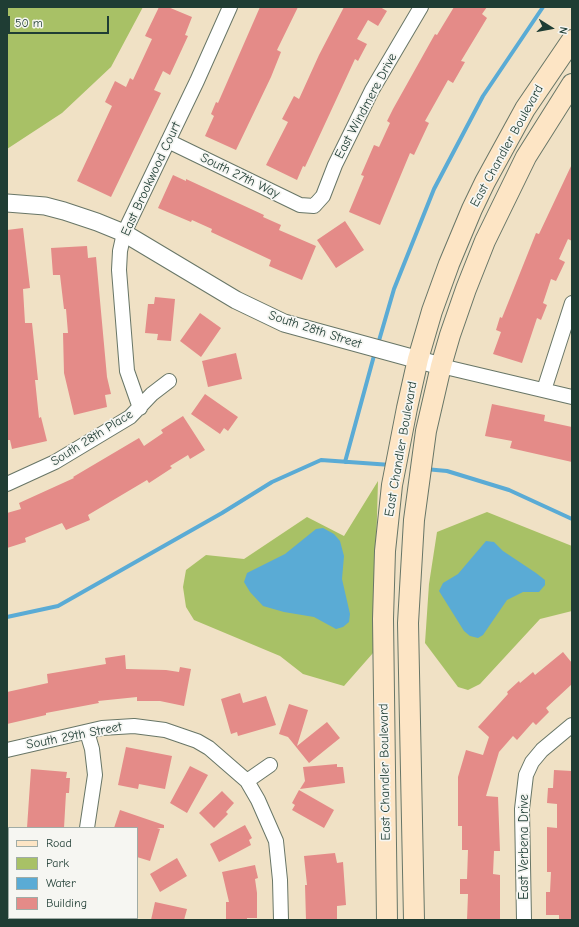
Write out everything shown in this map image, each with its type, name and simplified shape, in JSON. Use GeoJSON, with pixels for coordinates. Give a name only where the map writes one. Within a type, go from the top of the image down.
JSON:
{"type":"FeatureCollection","features":[{"type":"Feature","properties":{"kind":"main road","name":"East Chandler Boulevard"},"geometry":{"type":"LineString","coordinates":[[387,920],[383,619],[385,550],[392,485],[397,456],[418,359],[449,264],[485,182],[525,109],[572,40]]}},
{"type":"Feature","properties":{"kind":"main road","name":"East Chandler Boulevard"},"geometry":{"type":"LineString","coordinates":[[414,920],[408,623],[412,544],[422,456],[441,366],[466,289],[498,213],[526,157],[572,84]]}},
{"type":"Feature","properties":{"kind":"street","name":"East Brookwood Court"},"geometry":{"type":"LineString","coordinates":[[140,408],[127,371],[119,270],[120,251],[124,233],[230,7]]}},
{"type":"Feature","properties":{"kind":"street","name":"East Windmere Drive"},"geometry":{"type":"LineString","coordinates":[[314,206],[323,196],[335,165],[372,90],[421,7]]}},
{"type":"Feature","properties":{"kind":"street","name":"South 27th Way"},"geometry":{"type":"LineString","coordinates":[[168,141],[300,205],[314,206]]}},
{"type":"Feature","properties":{"kind":"street","name":"South 28th Street"},"geometry":{"type":"LineString","coordinates":[[7,203],[45,206],[97,222],[124,233],[257,311],[284,323],[362,346],[572,397]]}},
{"type":"Feature","properties":{"kind":"street"},"geometry":{"type":"LineString","coordinates":[[544,390],[572,303]]}},
{"type":"Feature","properties":{"kind":"street","name":"South 28th Place"},"geometry":{"type":"LineString","coordinates":[[7,484],[55,462],[130,417],[152,394],[169,381]]}},
{"type":"Feature","properties":{"kind":"street","name":"East Verbena Drive"},"geometry":{"type":"LineString","coordinates":[[524,920],[522,809],[526,775],[532,762],[537,756],[572,725]]}},
{"type":"Feature","properties":{"kind":"street","name":"South 29th Street"},"geometry":{"type":"LineString","coordinates":[[7,750],[119,726],[150,726],[180,734],[209,748],[247,781]]}},
{"type":"Feature","properties":{"kind":"street"},"geometry":{"type":"LineString","coordinates":[[87,732],[92,749],[95,775],[87,827]]}},
{"type":"Feature","properties":{"kind":"street"},"geometry":{"type":"LineString","coordinates":[[270,765],[247,781],[258,800],[276,841],[280,880],[281,920]]}},
{"type":"Feature","properties":{"kind":"green space"},"geometry":{"type":"Polygon","coordinates":[[[7,7],[143,7],[111,67],[62,113],[7,149],[7,7]]]}},
{"type":"Feature","properties":{"kind":"green space"},"geometry":{"type":"Polygon","coordinates":[[[378,481],[373,653],[344,686],[303,674],[280,656],[194,620],[186,607],[183,587],[186,570],[206,555],[244,559],[307,517],[344,536],[378,481]]]}},
{"type":"Feature","properties":{"kind":"green space"},"geometry":{"type":"Polygon","coordinates":[[[487,512],[572,546],[572,611],[540,619],[480,684],[468,690],[458,687],[425,643],[429,584],[437,532],[487,512]]]}},
{"type":"Feature","properties":{"kind":"water"},"geometry":{"type":"Polygon","coordinates":[[[323,528],[334,534],[340,541],[344,556],[342,579],[350,614],[349,622],[343,627],[336,629],[314,617],[284,612],[263,606],[250,592],[244,582],[247,573],[285,554],[316,529],[323,528]]]}},
{"type":"Feature","properties":{"kind":"water"},"geometry":{"type":"Polygon","coordinates":[[[486,541],[494,542],[503,551],[536,573],[545,580],[545,585],[539,592],[523,592],[507,600],[483,635],[478,638],[470,636],[464,631],[439,591],[443,583],[458,574],[486,541]]]}},
{"type":"Feature","properties":{"kind":"building"},"geometry":{"type":"Polygon","coordinates":[[[159,7],[168,7],[192,17],[185,35],[188,36],[170,75],[163,71],[154,90],[161,93],[111,197],[77,181],[112,106],[105,102],[115,81],[126,87],[130,78],[133,80],[152,39],[145,36],[159,7]]]}},
{"type":"Feature","properties":{"kind":"building"},"geometry":{"type":"Polygon","coordinates":[[[260,7],[298,7],[277,50],[281,52],[271,77],[236,150],[205,136],[214,116],[211,114],[216,102],[218,103],[260,7]]]}},
{"type":"Feature","properties":{"kind":"building"},"geometry":{"type":"Polygon","coordinates":[[[344,7],[380,7],[387,11],[378,26],[368,20],[357,39],[367,44],[358,61],[355,59],[305,167],[303,166],[297,180],[266,165],[288,122],[282,119],[294,96],[299,99],[319,55],[344,7]]]}},
{"type":"Feature","properties":{"kind":"building"},"geometry":{"type":"Polygon","coordinates":[[[454,7],[487,7],[482,14],[487,18],[461,61],[465,62],[453,83],[448,80],[425,121],[429,123],[414,155],[410,153],[380,225],[349,212],[364,176],[361,175],[374,145],[379,147],[390,123],[387,121],[393,109],[435,34],[437,35],[454,7]]]}},
{"type":"Feature","properties":{"kind":"building"},"geometry":{"type":"Polygon","coordinates":[[[572,164],[572,241],[568,239],[559,259],[565,262],[556,281],[551,279],[543,303],[547,305],[541,320],[537,318],[522,363],[493,354],[501,332],[496,330],[500,317],[502,318],[536,233],[539,234],[572,164]]]}},
{"type":"Feature","properties":{"kind":"building"},"geometry":{"type":"Polygon","coordinates":[[[173,175],[186,181],[186,179],[264,215],[263,217],[281,225],[279,230],[316,246],[302,280],[269,266],[271,260],[211,232],[212,229],[158,208],[173,175]]]}},
{"type":"Feature","properties":{"kind":"building"},"geometry":{"type":"Polygon","coordinates":[[[345,221],[364,250],[336,268],[317,240],[345,221]]]}},
{"type":"Feature","properties":{"kind":"building"},"geometry":{"type":"Polygon","coordinates":[[[23,228],[30,288],[23,289],[25,323],[32,323],[38,380],[35,380],[39,418],[41,417],[47,441],[12,449],[10,440],[7,440],[7,230],[23,228]]]}},
{"type":"Feature","properties":{"kind":"building"},"geometry":{"type":"Polygon","coordinates":[[[87,246],[88,258],[96,257],[107,377],[111,394],[105,395],[107,407],[74,415],[64,373],[63,333],[68,333],[66,309],[64,309],[60,275],[53,275],[51,248],[87,246]]]}},
{"type":"Feature","properties":{"kind":"building"},"geometry":{"type":"Polygon","coordinates":[[[155,297],[175,299],[171,341],[157,340],[158,334],[145,333],[148,304],[154,304],[155,297]]]}},
{"type":"Feature","properties":{"kind":"building"},"geometry":{"type":"Polygon","coordinates":[[[200,313],[221,328],[201,357],[180,341],[200,313]]]}},
{"type":"Feature","properties":{"kind":"building"},"geometry":{"type":"Polygon","coordinates":[[[236,353],[242,379],[208,387],[202,361],[236,353]]]}},
{"type":"Feature","properties":{"kind":"building"},"geometry":{"type":"Polygon","coordinates":[[[205,394],[238,417],[228,431],[224,428],[220,434],[191,414],[205,394]]]}},
{"type":"Feature","properties":{"kind":"building"},"geometry":{"type":"Polygon","coordinates":[[[492,404],[545,415],[544,421],[572,427],[572,462],[510,448],[512,441],[485,436],[492,404]]]}},
{"type":"Feature","properties":{"kind":"building"},"geometry":{"type":"Polygon","coordinates":[[[183,416],[205,450],[190,459],[188,455],[170,466],[172,468],[149,483],[147,480],[88,515],[90,520],[66,530],[62,523],[25,538],[26,542],[7,548],[7,513],[21,509],[19,503],[74,478],[73,477],[139,438],[144,446],[163,433],[161,430],[183,416]]]}},
{"type":"Feature","properties":{"kind":"building"},"geometry":{"type":"Polygon","coordinates":[[[563,652],[572,663],[572,684],[546,708],[549,712],[536,725],[533,722],[517,740],[513,736],[499,752],[486,796],[498,797],[500,851],[494,851],[493,874],[500,875],[500,920],[467,920],[468,894],[460,894],[460,879],[467,879],[468,850],[462,850],[462,826],[458,826],[458,777],[466,750],[483,755],[489,737],[478,727],[508,694],[507,692],[519,681],[520,683],[533,672],[535,675],[563,652]]]}},
{"type":"Feature","properties":{"kind":"building"},"geometry":{"type":"Polygon","coordinates":[[[125,655],[126,669],[166,670],[179,672],[180,667],[191,669],[184,706],[160,701],[137,701],[137,697],[98,701],[99,703],[46,713],[46,715],[7,724],[7,692],[48,683],[47,674],[106,664],[105,658],[125,655]]]}},
{"type":"Feature","properties":{"kind":"building"},"geometry":{"type":"Polygon","coordinates":[[[240,693],[243,703],[266,696],[276,725],[238,736],[237,732],[231,734],[221,699],[240,693]]]}},
{"type":"Feature","properties":{"kind":"building"},"geometry":{"type":"Polygon","coordinates":[[[289,704],[308,710],[297,746],[327,722],[340,738],[309,763],[288,737],[279,734],[289,704]]]}},
{"type":"Feature","properties":{"kind":"building"},"geometry":{"type":"Polygon","coordinates":[[[126,747],[172,756],[165,789],[139,784],[138,789],[118,785],[126,747]]]}},
{"type":"Feature","properties":{"kind":"building"},"geometry":{"type":"Polygon","coordinates":[[[337,764],[337,767],[343,767],[345,783],[300,789],[305,781],[303,767],[337,764]]]}},
{"type":"Feature","properties":{"kind":"building"},"geometry":{"type":"Polygon","coordinates":[[[190,766],[208,775],[187,813],[170,803],[190,766]]]}},
{"type":"Feature","properties":{"kind":"building"},"geometry":{"type":"Polygon","coordinates":[[[31,769],[67,772],[66,778],[70,778],[69,793],[66,793],[64,827],[27,827],[31,769]]]}},
{"type":"Feature","properties":{"kind":"building"},"geometry":{"type":"Polygon","coordinates":[[[554,770],[572,771],[572,920],[559,920],[559,915],[546,915],[546,892],[550,892],[551,872],[547,872],[547,827],[557,828],[557,804],[547,803],[548,788],[553,788],[554,770]]]}},
{"type":"Feature","properties":{"kind":"building"},"geometry":{"type":"Polygon","coordinates":[[[299,790],[334,810],[324,828],[292,810],[295,805],[292,803],[299,790]]]}},
{"type":"Feature","properties":{"kind":"building"},"geometry":{"type":"Polygon","coordinates":[[[222,791],[234,803],[226,812],[228,814],[214,828],[199,813],[222,791]]]}},
{"type":"Feature","properties":{"kind":"building"},"geometry":{"type":"Polygon","coordinates":[[[120,810],[164,825],[164,828],[157,828],[160,829],[150,861],[138,857],[138,827],[114,827],[120,810]]]}},
{"type":"Feature","properties":{"kind":"building"},"geometry":{"type":"Polygon","coordinates":[[[245,825],[252,838],[249,840],[251,845],[219,862],[210,844],[245,825]]]}},
{"type":"Feature","properties":{"kind":"building"},"geometry":{"type":"Polygon","coordinates":[[[335,853],[337,863],[343,862],[346,905],[337,906],[337,920],[306,920],[305,885],[307,885],[304,856],[335,853]]]}},
{"type":"Feature","properties":{"kind":"building"},"geometry":{"type":"Polygon","coordinates":[[[177,858],[187,876],[160,892],[150,874],[177,858]]]}},
{"type":"Feature","properties":{"kind":"building"},"geometry":{"type":"Polygon","coordinates":[[[255,865],[258,878],[255,879],[257,893],[257,918],[247,918],[247,920],[226,920],[226,902],[229,902],[222,872],[255,865]]]}},
{"type":"Feature","properties":{"kind":"building"},"geometry":{"type":"Polygon","coordinates":[[[155,902],[187,909],[184,920],[151,920],[155,902]]]}},
{"type":"Feature","properties":{"kind":"waterway"},"geometry":{"type":"LineString","coordinates":[[378,344],[394,289],[434,189],[483,96],[543,7]]}},
{"type":"Feature","properties":{"kind":"waterway"},"geometry":{"type":"LineString","coordinates":[[345,462],[375,352]]}},
{"type":"Feature","properties":{"kind":"waterway"},"geometry":{"type":"LineString","coordinates":[[7,617],[58,606],[222,513],[272,482],[321,460],[391,465]]}},
{"type":"Feature","properties":{"kind":"waterway"},"geometry":{"type":"LineString","coordinates":[[425,469],[447,471],[509,490],[572,519]]}}]}
